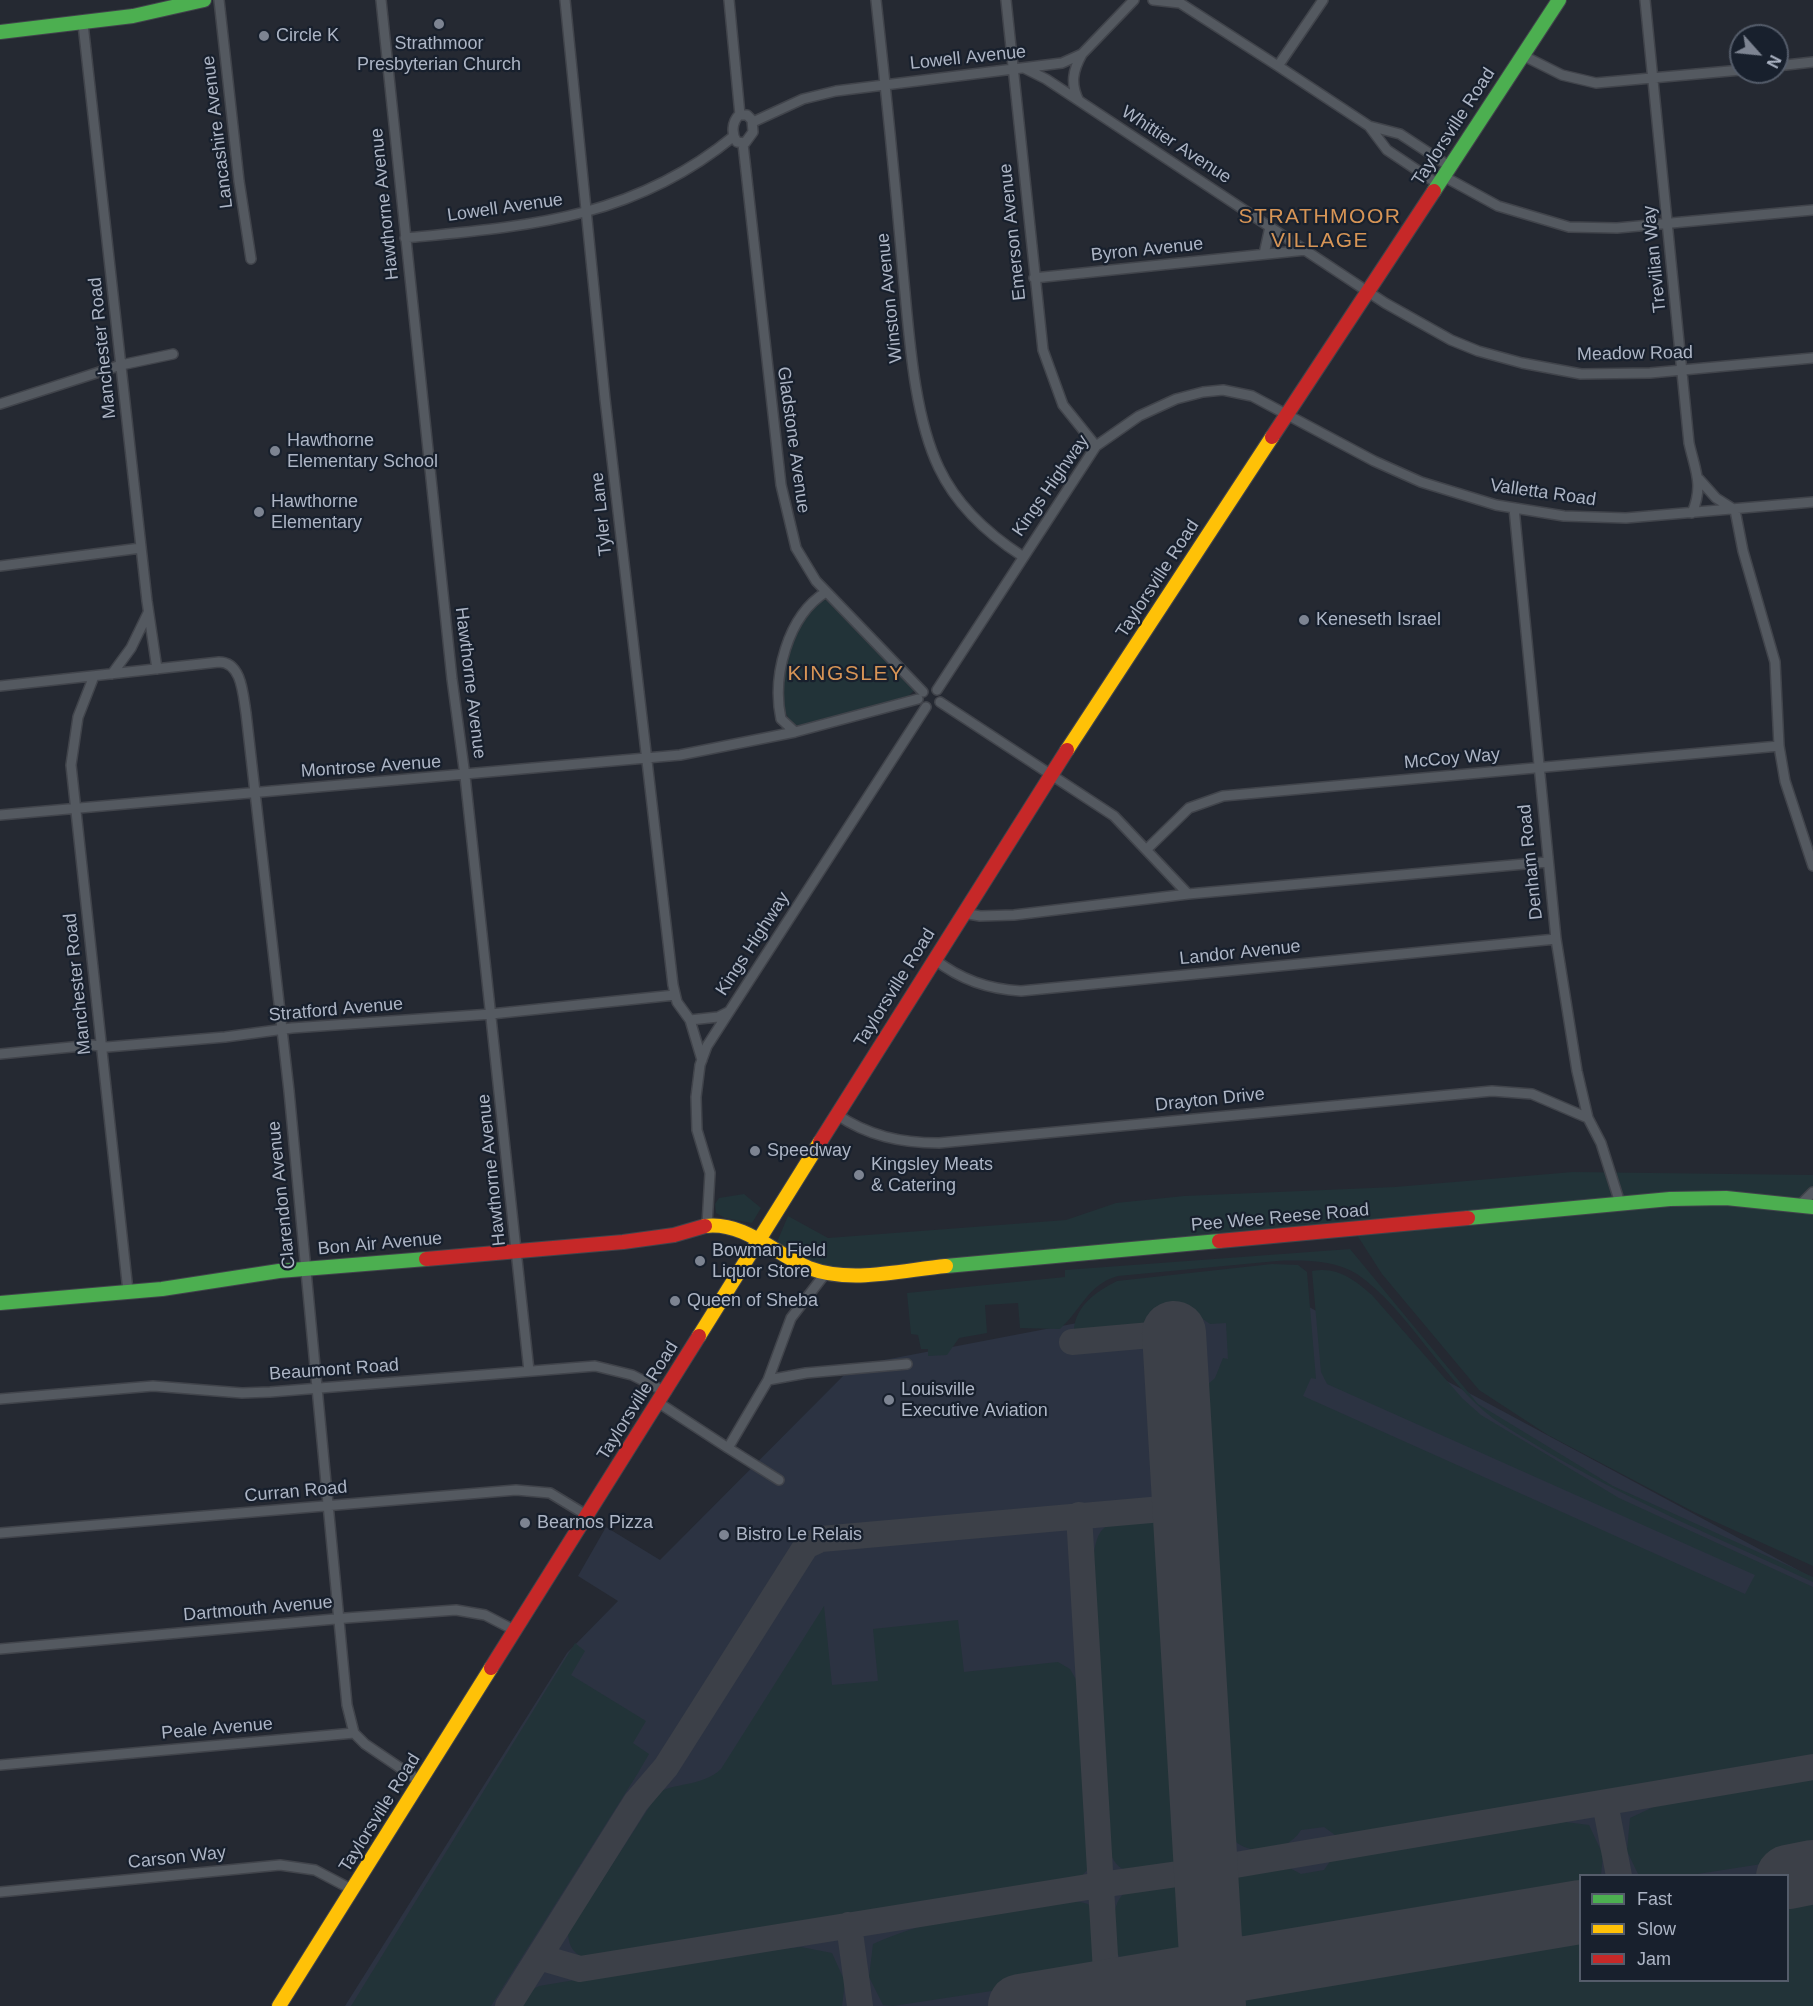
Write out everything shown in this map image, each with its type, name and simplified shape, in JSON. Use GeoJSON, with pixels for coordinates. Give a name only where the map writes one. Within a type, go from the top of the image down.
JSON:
{"type":"FeatureCollection","features":[{"type":"Feature","properties":{"kind":"main road"},"geometry":{"type":"LineString","coordinates":[[0,32],[83,24],[157,13],[204,0]]}},
{"type":"Feature","properties":{"kind":"main road","name":"Taylorsville Road"},"geometry":{"type":"LineString","coordinates":[[279,2006],[588,1516],[963,913],[1559,0]]}},
{"type":"Feature","properties":{"kind":"main road","name":"Pee Wee Reese Road"},"geometry":{"type":"LineString","coordinates":[[758,1241],[825,1274],[844,1276],[1701,1197],[1807,1206]]}},
{"type":"Feature","properties":{"kind":"main road","name":"Bon Air Avenue"},"geometry":{"type":"LineString","coordinates":[[0,1303],[128,1292],[306,1269],[655,1238],[707,1225],[733,1227],[758,1241]]}},
{"type":"Feature","properties":{"kind":"street","name":"Lancashire Avenue"},"geometry":{"type":"LineString","coordinates":[[219,0],[239,181],[251,259]]}},
{"type":"Feature","properties":{"kind":"street","name":"Hawthorne Avenue"},"geometry":{"type":"LineString","coordinates":[[381,0],[452,679],[465,776],[529,1371]]}},
{"type":"Feature","properties":{"kind":"street","name":"Tyler Lane"},"geometry":{"type":"LineString","coordinates":[[565,0],[605,399],[675,995],[690,1020],[702,1060]]}},
{"type":"Feature","properties":{"kind":"street"},"geometry":{"type":"LineString","coordinates":[[729,0],[740,115],[734,124],[734,136],[737,142],[743,144],[751,138],[753,122],[747,115],[740,115]]}},
{"type":"Feature","properties":{"kind":"street","name":"Winston Avenue"},"geometry":{"type":"LineString","coordinates":[[876,0],[910,338],[922,415],[932,451],[953,492],[993,536],[1022,556]]}},
{"type":"Feature","properties":{"kind":"street","name":"Emerson Avenue"},"geometry":{"type":"LineString","coordinates":[[1006,0],[1042,342],[1050,373],[1063,405],[1096,446]]}},
{"type":"Feature","properties":{"kind":"street","name":"Lowell Avenue"},"geometry":{"type":"LineString","coordinates":[[1079,101],[1073,76],[1082,54],[1134,0]]}},
{"type":"Feature","properties":{"kind":"street"},"geometry":{"type":"LineString","coordinates":[[1153,0],[1180,2],[1369,126],[1400,134],[1443,176]]}},
{"type":"Feature","properties":{"kind":"street"},"geometry":{"type":"LineString","coordinates":[[1278,66],[1323,0]]}},
{"type":"Feature","properties":{"kind":"street","name":"Trevilian Way"},"geometry":{"type":"LineString","coordinates":[[1645,0],[1689,443],[1700,492],[1692,513]]}},
{"type":"Feature","properties":{"kind":"street","name":"Manchester Road"},"geometry":{"type":"LineString","coordinates":[[83,24],[148,613],[157,669]]}},
{"type":"Feature","properties":{"kind":"street","name":"Lowell Avenue"},"geometry":{"type":"LineString","coordinates":[[753,122],[774,110],[813,96],[885,84],[1024,69],[1062,63],[1082,54]]}},
{"type":"Feature","properties":{"kind":"street"},"geometry":{"type":"LineString","coordinates":[[1522,56],[1562,75],[1586,82],[1654,79],[1729,71]]}},
{"type":"Feature","properties":{"kind":"street"},"geometry":{"type":"LineString","coordinates":[[1789,65],[1813,62]]}},
{"type":"Feature","properties":{"kind":"street","name":"Whittier Avenue"},"geometry":{"type":"LineString","coordinates":[[1024,69],[1046,79],[1368,292]]}},
{"type":"Feature","properties":{"kind":"street"},"geometry":{"type":"LineString","coordinates":[[1369,126],[1387,150],[1443,176],[1498,206],[1569,227],[1597,229],[1813,210]]}},
{"type":"Feature","properties":{"kind":"street","name":"Lowell Avenue"},"geometry":{"type":"LineString","coordinates":[[405,238],[514,227],[588,212],[667,182],[734,136]]}},
{"type":"Feature","properties":{"kind":"street","name":"Gladstone Avenue"},"geometry":{"type":"LineString","coordinates":[[743,144],[783,505],[796,548],[807,569],[921,696],[926,707]]}},
{"type":"Feature","properties":{"kind":"street"},"geometry":{"type":"LineString","coordinates":[[1264,254],[1270,227]]}},
{"type":"Feature","properties":{"kind":"street","name":"Byron Avenue"},"geometry":{"type":"LineString","coordinates":[[1034,278],[1306,250]]}},
{"type":"Feature","properties":{"kind":"street","name":"Meadow Road"},"geometry":{"type":"LineString","coordinates":[[1368,292],[1451,340],[1505,359],[1581,374],[1683,370],[1813,358]]}},
{"type":"Feature","properties":{"kind":"street"},"geometry":{"type":"LineString","coordinates":[[0,404],[121,365],[173,354]]}},
{"type":"Feature","properties":{"kind":"street","name":"Kings Highway"},"geometry":{"type":"LineString","coordinates":[[937,690],[1022,556],[1096,446],[1139,416],[1176,399],[1203,392],[1242,392],[1287,414]]}},
{"type":"Feature","properties":{"kind":"street","name":"Valletta Road"},"geometry":{"type":"LineString","coordinates":[[1287,414],[1340,444],[1420,482],[1475,500],[1515,508],[1564,516],[1657,517],[1813,502]]}},
{"type":"Feature","properties":{"kind":"street"},"geometry":{"type":"LineString","coordinates":[[1698,477],[1716,498],[1735,510],[1743,551],[1764,615],[1775,662],[1779,746],[1794,814],[1813,866]]}},
{"type":"Feature","properties":{"kind":"street","name":"Denham Road"},"geometry":{"type":"LineString","coordinates":[[1515,508],[1537,768],[1556,939],[1577,1071],[1588,1118],[1601,1143],[1620,1203]]}},
{"type":"Feature","properties":{"kind":"street"},"geometry":{"type":"LineString","coordinates":[[0,566],[141,548]]}},
{"type":"Feature","properties":{"kind":"street"},"geometry":{"type":"LineString","coordinates":[[770,737],[781,719],[778,685],[785,652],[806,612],[826,592]]}},
{"type":"Feature","properties":{"kind":"street"},"geometry":{"type":"LineString","coordinates":[[112,674],[131,648],[148,613]]}},
{"type":"Feature","properties":{"kind":"street","name":"Clarendon Avenue"},"geometry":{"type":"LineString","coordinates":[[157,669],[223,662],[235,669],[243,692],[306,1269],[342,1678],[354,1733]]}},
{"type":"Feature","properties":{"kind":"street"},"geometry":{"type":"LineString","coordinates":[[0,686],[157,669]]}},
{"type":"Feature","properties":{"kind":"street","name":"Manchester Road"},"geometry":{"type":"LineString","coordinates":[[94,676],[78,717],[72,744],[75,809],[128,1292]]}},
{"type":"Feature","properties":{"kind":"street"},"geometry":{"type":"LineString","coordinates":[[937,690],[941,694],[940,702]]}},
{"type":"Feature","properties":{"kind":"street","name":"Montrose Avenue"},"geometry":{"type":"LineString","coordinates":[[0,814],[680,756],[795,732],[937,690]]}},
{"type":"Feature","properties":{"kind":"street"},"geometry":{"type":"LineString","coordinates":[[940,702],[1114,816],[1188,894]]}},
{"type":"Feature","properties":{"kind":"street"},"geometry":{"type":"LineString","coordinates":[[926,707],[940,702]]}},
{"type":"Feature","properties":{"kind":"street","name":"Kings Highway"},"geometry":{"type":"LineString","coordinates":[[707,1225],[710,1173],[700,1143],[696,1114],[697,1082],[707,1046],[926,707]]}},
{"type":"Feature","properties":{"kind":"street"},"geometry":{"type":"LineString","coordinates":[[781,719],[795,732]]}},
{"type":"Feature","properties":{"kind":"street","name":"McCoy Way"},"geometry":{"type":"LineString","coordinates":[[1147,849],[1189,808],[1214,798],[1779,746]]}},
{"type":"Feature","properties":{"kind":"street"},"geometry":{"type":"LineString","coordinates":[[963,913],[980,916],[1014,915],[1188,894],[1547,862]]}},
{"type":"Feature","properties":{"kind":"street","name":"Landor Avenue"},"geometry":{"type":"LineString","coordinates":[[934,959],[956,974],[979,984],[1003,990],[1033,991],[1556,939]]}},
{"type":"Feature","properties":{"kind":"street","name":"Stratford Avenue"},"geometry":{"type":"LineString","coordinates":[[0,1054],[491,1014],[675,995]]}},
{"type":"Feature","properties":{"kind":"street"},"geometry":{"type":"LineString","coordinates":[[690,1020],[718,1017],[730,1011]]}},
{"type":"Feature","properties":{"kind":"street","name":"Drayton Drive"},"geometry":{"type":"LineString","coordinates":[[836,1114],[877,1135],[913,1143],[939,1143],[1484,1091],[1532,1094],[1588,1118]]}},
{"type":"Feature","properties":{"kind":"street"},"geometry":{"type":"LineString","coordinates":[[1807,1206],[1813,1192]]}},
{"type":"Feature","properties":{"kind":"street"},"geometry":{"type":"LineString","coordinates":[[728,1448],[768,1380],[792,1318],[825,1274]]}},
{"type":"Feature","properties":{"kind":"street"},"geometry":{"type":"LineString","coordinates":[[768,1380],[806,1373],[907,1364]]}},
{"type":"Feature","properties":{"kind":"street","name":"Beaumont Road"},"geometry":{"type":"LineString","coordinates":[[0,1399],[153,1386],[242,1393],[317,1389],[604,1366],[641,1379],[728,1448],[779,1480]]}},
{"type":"Feature","properties":{"kind":"street","name":"Curran Road"},"geometry":{"type":"LineString","coordinates":[[0,1533],[534,1490],[563,1499],[588,1516]]}},
{"type":"Feature","properties":{"kind":"street","name":"Dartmouth Avenue"},"geometry":{"type":"LineString","coordinates":[[0,1649],[338,1618],[468,1610],[485,1615],[516,1630]]}},
{"type":"Feature","properties":{"kind":"street"},"geometry":{"type":"LineString","coordinates":[[354,1733],[365,1744],[421,1782]]}},
{"type":"Feature","properties":{"kind":"street","name":"Peale Avenue"},"geometry":{"type":"LineString","coordinates":[[0,1765],[354,1733]]}},
{"type":"Feature","properties":{"kind":"street","name":"Carson Way"},"geometry":{"type":"LineString","coordinates":[[0,1892],[280,1865],[315,1870],[353,1890]]}},
{"type":"Feature","properties":{"kind":"shaded area"},"geometry":{"type":"Polygon","coordinates":[[[826,600],[914,690],[908,697],[799,726],[788,717],[783,701],[783,682],[787,660],[804,620],[815,607],[826,600]]]}},
{"type":"Feature","properties":{"kind":"shaded area"},"geometry":{"type":"Polygon","coordinates":[[[1573,1172],[1813,1175],[1813,1566],[1694,1512],[1548,1435],[1479,1390],[1382,1274],[1348,1221],[897,1267],[817,1269],[777,1242],[788,1216],[828,1238],[1066,1220],[1116,1203],[1184,1196],[1395,1187],[1573,1172]]]}},
{"type":"Feature","properties":{"kind":"shaded area"},"geometry":{"type":"Polygon","coordinates":[[[744,1194],[761,1208],[752,1223],[725,1218],[716,1213],[715,1204],[719,1198],[744,1194]]]}},
{"type":"Feature","properties":{"kind":"shaded area"},"geometry":{"type":"Polygon","coordinates":[[[1350,1249],[1478,1404],[1613,1486],[1813,1577],[1813,1582],[1610,1486],[1500,1423],[1476,1403],[1458,1385],[1393,1306],[1375,1289],[1357,1274],[1329,1263],[1277,1261],[1118,1276],[1092,1291],[1060,1329],[1020,1328],[1018,1303],[985,1305],[987,1333],[959,1338],[947,1355],[928,1356],[928,1349],[921,1349],[918,1335],[911,1334],[907,1293],[1065,1277],[1065,1270],[1350,1249]]]}},
{"type":"Feature","properties":{"kind":"shaded area"},"geometry":{"type":"Polygon","coordinates":[[[1272,1264],[1298,1265],[1307,1272],[1316,1379],[1311,1378],[1303,1396],[1745,1594],[1755,1575],[1327,1384],[1321,1372],[1312,1271],[1337,1272],[1352,1279],[1372,1295],[1462,1398],[1481,1415],[1619,1498],[1813,1587],[1813,1759],[1359,1834],[1335,1835],[1324,1827],[1301,1830],[1283,1846],[1272,1849],[1248,1848],[1237,1843],[1223,1824],[1197,1394],[1215,1378],[1223,1358],[1228,1359],[1226,1323],[1210,1324],[1197,1315],[1176,1311],[1163,1313],[1144,1327],[1079,1332],[1074,1330],[1078,1314],[1088,1300],[1117,1281],[1272,1264]]]}},
{"type":"Feature","properties":{"kind":"shaded area"},"geometry":{"type":"Polygon","coordinates":[[[1270,1286],[1813,1578],[1813,2006],[345,2006],[567,1653],[618,1601],[578,1576],[606,1527],[660,1560],[853,1366],[1270,1286]]]}},
{"type":"Feature","properties":{"kind":"shaded area"},"geometry":{"type":"Polygon","coordinates":[[[1139,1519],[1151,1521],[1160,1526],[1173,1545],[1191,1828],[1188,1845],[1174,1863],[1152,1870],[1136,1871],[1121,1868],[1111,1855],[1093,1561],[1097,1540],[1104,1528],[1110,1524],[1139,1519]]]}},
{"type":"Feature","properties":{"kind":"shaded area"},"geometry":{"type":"Polygon","coordinates":[[[824,1606],[832,1685],[878,1681],[873,1629],[958,1620],[964,1672],[1058,1662],[1070,1669],[1078,1683],[1090,1867],[1078,1880],[1067,1882],[603,1959],[578,1955],[571,1946],[568,1933],[659,1792],[699,1781],[721,1769],[824,1606]]]}},
{"type":"Feature","properties":{"kind":"shaded area"},"geometry":{"type":"Polygon","coordinates":[[[575,1643],[585,1651],[571,1675],[646,1721],[633,1743],[649,1754],[638,1773],[491,2006],[351,2006],[575,1643]]]}},
{"type":"Feature","properties":{"kind":"shaded area"},"geometry":{"type":"Polygon","coordinates":[[[1813,1775],[1813,1856],[1697,1874],[1638,1874],[1627,1851],[1630,1818],[1662,1803],[1813,1775]]]}},
{"type":"Feature","properties":{"kind":"shaded area"},"geometry":{"type":"Polygon","coordinates":[[[1557,1821],[1589,1825],[1603,1855],[1601,1874],[1579,1874],[1579,1895],[1265,1946],[1264,1941],[1240,1935],[1229,1918],[1228,1890],[1240,1873],[1250,1868],[1282,1864],[1301,1874],[1324,1870],[1333,1857],[1341,1854],[1474,1831],[1557,1821]]]}},
{"type":"Feature","properties":{"kind":"shaded area"},"geometry":{"type":"Polygon","coordinates":[[[1168,1883],[1184,1890],[1191,1898],[1195,1915],[1193,1938],[1183,1951],[1159,1964],[1141,1967],[1129,1965],[1115,1950],[1113,1926],[1118,1903],[1122,1895],[1128,1891],[1168,1883]]]}},
{"type":"Feature","properties":{"kind":"shaded area"},"geometry":{"type":"Polygon","coordinates":[[[1813,1889],[1813,2006],[1238,2006],[1247,1992],[1267,1985],[1267,1979],[1579,1927],[1579,1982],[1789,1982],[1789,1893],[1813,1889]]]}},
{"type":"Feature","properties":{"kind":"shaded area"},"geometry":{"type":"Polygon","coordinates":[[[1069,1899],[1088,1904],[1094,1935],[1094,1961],[1088,1972],[1077,1978],[893,2006],[883,2005],[869,1977],[873,1944],[897,1934],[945,1920],[994,1910],[1069,1899]]]}},
{"type":"Feature","properties":{"kind":"shaded area"},"geometry":{"type":"Polygon","coordinates":[[[801,1947],[832,1953],[845,1982],[842,2006],[523,2006],[531,1990],[539,1986],[719,1956],[801,1947]]]}},
{"type":"Feature","properties":{"kind":"taxiway"},"geometry":{"type":"LineString","coordinates":[[1072,1342],[1174,1333]]}},
{"type":"Feature","properties":{"kind":"taxiway"},"geometry":{"type":"LineString","coordinates":[[508,2006],[636,1802],[666,1767],[806,1546],[821,1539],[1185,1507]]}},
{"type":"Feature","properties":{"kind":"taxiway"},"geometry":{"type":"LineString","coordinates":[[1079,1515],[1108,2006]]}},
{"type":"Feature","properties":{"kind":"taxiway"},"geometry":{"type":"LineString","coordinates":[[539,1957],[580,1969],[1206,1870],[1813,1767]]}},
{"type":"Feature","properties":{"kind":"taxiway"},"geometry":{"type":"LineString","coordinates":[[1605,1803],[1619,1874]]}},
{"type":"Feature","properties":{"kind":"taxiway"},"geometry":{"type":"LineString","coordinates":[[849,1925],[860,2006]]}},
{"type":"Feature","properties":{"kind":"runway"},"geometry":{"type":"LineString","coordinates":[[1174,1333],[1214,2006]]}},
{"type":"Feature","properties":{"kind":"runway"},"geometry":{"type":"LineString","coordinates":[[1789,1877],[1813,1872]]}},
{"type":"Feature","properties":{"kind":"runway"},"geometry":{"type":"LineString","coordinates":[[1020,2006],[1579,1912]]}},
{"type":"Feature","properties":{"kind":"traffic: fast"},"geometry":{"type":"LineString","coordinates":[[0,32],[133,16],[204,0]]}},
{"type":"Feature","properties":{"kind":"traffic: fast"},"geometry":{"type":"LineString","coordinates":[[1434,191],[1559,0]]}},
{"type":"Feature","properties":{"kind":"traffic: fast"},"geometry":{"type":"LineString","coordinates":[[1468,1218],[1670,1199],[1726,1198],[1813,1207]]}},
{"type":"Feature","properties":{"kind":"traffic: fast"},"geometry":{"type":"LineString","coordinates":[[946,1266],[1219,1241]]}},
{"type":"Feature","properties":{"kind":"traffic: fast"},"geometry":{"type":"LineString","coordinates":[[0,1303],[162,1289],[279,1271],[426,1259]]}},
{"type":"Feature","properties":{"kind":"traffic: slow"},"geometry":{"type":"LineString","coordinates":[[1067,750],[1272,437]]}},
{"type":"Feature","properties":{"kind":"traffic: slow"},"geometry":{"type":"LineString","coordinates":[[699,1336],[820,1142]]}},
{"type":"Feature","properties":{"kind":"traffic: slow"},"geometry":{"type":"LineString","coordinates":[[705,1226],[733,1228],[746,1233],[796,1262],[825,1273],[877,1274],[946,1266]]}},
{"type":"Feature","properties":{"kind":"traffic: slow"},"geometry":{"type":"LineString","coordinates":[[279,2006],[491,1668]]}},
{"type":"Feature","properties":{"kind":"traffic: jam"},"geometry":{"type":"LineString","coordinates":[[1272,437],[1434,191]]}},
{"type":"Feature","properties":{"kind":"traffic: jam"},"geometry":{"type":"LineString","coordinates":[[820,1142],[1067,750]]}},
{"type":"Feature","properties":{"kind":"traffic: jam"},"geometry":{"type":"LineString","coordinates":[[1219,1241],[1468,1218]]}},
{"type":"Feature","properties":{"kind":"traffic: jam"},"geometry":{"type":"LineString","coordinates":[[426,1259],[623,1242],[674,1235],[705,1226]]}},
{"type":"Feature","properties":{"kind":"traffic: jam"},"geometry":{"type":"LineString","coordinates":[[491,1668],[699,1336]]}},
{"type":"Feature","properties":{"kind":"place","name":"Strathmoor Presbyterian Church"},"geometry":{"type":"Point","coordinates":[439,24]}},
{"type":"Feature","properties":{"kind":"place","name":"Circle K"},"geometry":{"type":"Point","coordinates":[264,36]}},
{"type":"Feature","properties":{"kind":"place","name":"Hawthorne Elementary School"},"geometry":{"type":"Point","coordinates":[275,451]}},
{"type":"Feature","properties":{"kind":"place","name":"Hawthorne Elementary"},"geometry":{"type":"Point","coordinates":[259,512]}},
{"type":"Feature","properties":{"kind":"place","name":"Keneseth Israel"},"geometry":{"type":"Point","coordinates":[1304,620]}},
{"type":"Feature","properties":{"kind":"place","name":"Speedway"},"geometry":{"type":"Point","coordinates":[755,1151]}},
{"type":"Feature","properties":{"kind":"place","name":"Kingsley Meats & Catering"},"geometry":{"type":"Point","coordinates":[859,1175]}},
{"type":"Feature","properties":{"kind":"place","name":"Bowman Field Liquor Store"},"geometry":{"type":"Point","coordinates":[700,1261]}},
{"type":"Feature","properties":{"kind":"place","name":"Queen of Sheba"},"geometry":{"type":"Point","coordinates":[675,1301]}},
{"type":"Feature","properties":{"kind":"place","name":"Louisville Executive Aviation"},"geometry":{"type":"Point","coordinates":[889,1400]}},
{"type":"Feature","properties":{"kind":"place","name":"Bearnos Pizza"},"geometry":{"type":"Point","coordinates":[525,1523]}},
{"type":"Feature","properties":{"kind":"place","name":"Bistro Le Relais"},"geometry":{"type":"Point","coordinates":[724,1535]}},
{"type":"Feature","properties":{"kind":"district","name":"STRATHMOOR VILLAGE"},"geometry":{"type":"Point","coordinates":[1320,229]}},
{"type":"Feature","properties":{"kind":"district","name":"KINGSLEY"},"geometry":{"type":"Point","coordinates":[846,674]}}]}
